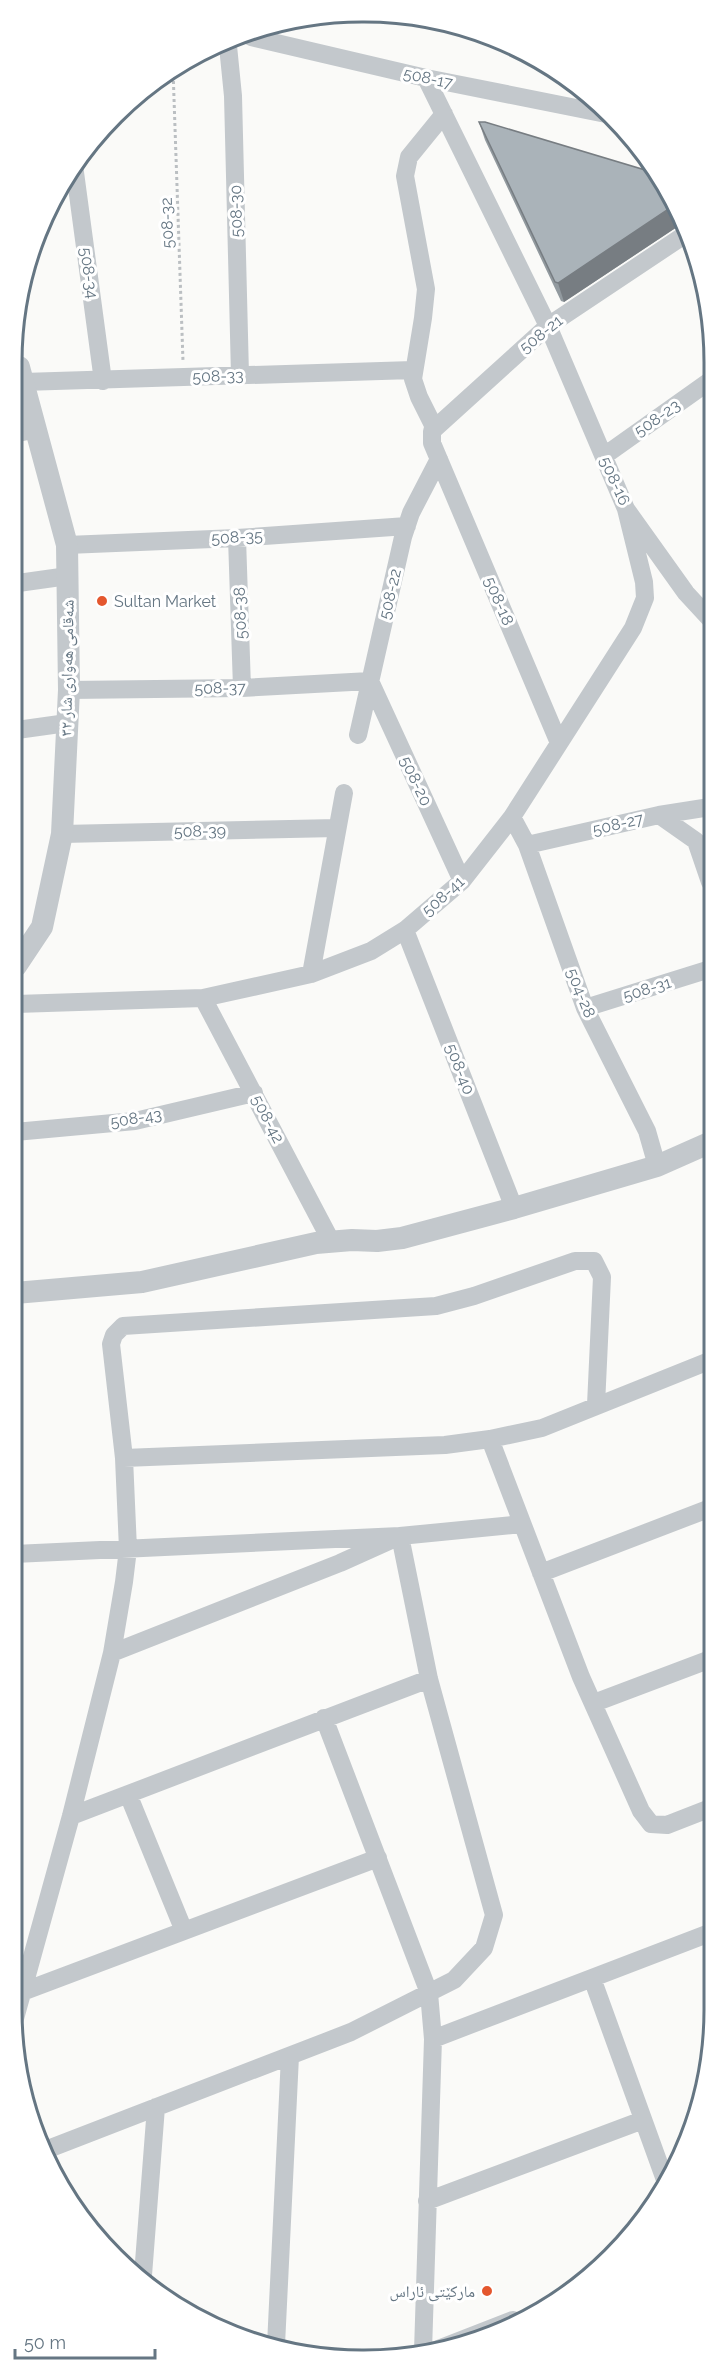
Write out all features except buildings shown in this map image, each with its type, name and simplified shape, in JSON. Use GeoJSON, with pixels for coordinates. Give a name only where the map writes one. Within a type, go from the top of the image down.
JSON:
{"type":"FeatureCollection","features":[{"type":"Feature","properties":{"kind":"street","name":"508-17"},"geometry":{"type":"LineString","coordinates":[[260,39],[426,78],[593,111]]}},
{"type":"Feature","properties":{"kind":"street","name":"508-30"},"geometry":{"type":"LineString","coordinates":[[228,50],[233,96],[240,375]]}},
{"type":"Feature","properties":{"kind":"street","name":"508-16"},"geometry":{"type":"LineString","coordinates":[[426,78],[548,326],[626,509],[686,593],[704,612]]}},
{"type":"Feature","properties":{"kind":"street"},"geometry":{"type":"LineString","coordinates":[[439,459],[431,439],[434,427],[415,388],[413,370],[426,289],[405,176],[409,157],[444,114]]}},
{"type":"Feature","properties":{"kind":"street","name":"508-34"},"geometry":{"type":"LineString","coordinates":[[76,180],[104,381]]}},
{"type":"Feature","properties":{"kind":"street","name":"508-21"},"geometry":{"type":"LineString","coordinates":[[434,427],[548,326],[680,238]]}},
{"type":"Feature","properties":{"kind":"street","name":"508-33"},"geometry":{"type":"LineString","coordinates":[[22,374],[104,381],[413,370]]}},
{"type":"Feature","properties":{"kind":"street","name":"شەقامی هەواری شار ٣٢"},"geometry":{"type":"LineString","coordinates":[[22,382],[28,431],[67,544],[69,690],[62,834],[42,927],[22,957]]}},
{"type":"Feature","properties":{"kind":"street","name":"508-23"},"geometry":{"type":"LineString","coordinates":[[604,456],[704,385]]}},
{"type":"Feature","properties":{"kind":"street","name":"508-22"},"geometry":{"type":"LineString","coordinates":[[358,735],[407,526],[439,459]]}},
{"type":"Feature","properties":{"kind":"street","name":"508-18"},"geometry":{"type":"LineString","coordinates":[[439,459],[560,743]]}},
{"type":"Feature","properties":{"kind":"street","name":"508-41"},"geometry":{"type":"LineString","coordinates":[[22,1004],[203,998],[311,974],[371,951],[405,930],[462,881],[512,817],[633,628],[645,598],[644,582],[626,509]]}},
{"type":"Feature","properties":{"kind":"street","name":"508-35"},"geometry":{"type":"LineString","coordinates":[[67,544],[237,538],[407,526]]}},
{"type":"Feature","properties":{"kind":"street","name":"508-38"},"geometry":{"type":"LineString","coordinates":[[237,538],[242,688]]}},
{"type":"Feature","properties":{"kind":"street"},"geometry":{"type":"LineString","coordinates":[[22,582],[68,576]]}},
{"type":"Feature","properties":{"kind":"street","name":"508-37"},"geometry":{"type":"LineString","coordinates":[[69,690],[242,688],[370,681]]}},
{"type":"Feature","properties":{"kind":"street","name":"508-20"},"geometry":{"type":"LineString","coordinates":[[370,681],[462,881]]}},
{"type":"Feature","properties":{"kind":"street"},"geometry":{"type":"LineString","coordinates":[[22,729],[67,723]]}},
{"type":"Feature","properties":{"kind":"street"},"geometry":{"type":"LineString","coordinates":[[311,974],[344,793]]}},
{"type":"Feature","properties":{"kind":"street","name":"508-27"},"geometry":{"type":"LineString","coordinates":[[527,845],[659,815],[704,808]]}},
{"type":"Feature","properties":{"kind":"street"},"geometry":{"type":"LineString","coordinates":[[659,815],[696,841],[704,864]]}},
{"type":"Feature","properties":{"kind":"street","name":"504-28"},"geometry":{"type":"LineString","coordinates":[[512,817],[527,845],[585,1008],[647,1131],[657,1166]]}},
{"type":"Feature","properties":{"kind":"street","name":"508-39"},"geometry":{"type":"LineString","coordinates":[[62,834],[337,828]]}},
{"type":"Feature","properties":{"kind":"street","name":"508-40"},"geometry":{"type":"LineString","coordinates":[[405,930],[514,1208]]}},
{"type":"Feature","properties":{"kind":"street","name":"508-31"},"geometry":{"type":"LineString","coordinates":[[585,1008],[704,971]]}},
{"type":"Feature","properties":{"kind":"street","name":"508-42"},"geometry":{"type":"LineString","coordinates":[[203,998],[331,1241]]}},
{"type":"Feature","properties":{"kind":"street","name":"508-43"},"geometry":{"type":"LineString","coordinates":[[22,1131],[135,1121],[254,1093]]}},
{"type":"Feature","properties":{"kind":"street"},"geometry":{"type":"LineString","coordinates":[[22,1292],[142,1282],[331,1241],[390,1240],[514,1208],[657,1166],[704,1145]]}},
{"type":"Feature","properties":{"kind":"street"},"geometry":{"type":"LineString","coordinates":[[22,1992],[71,1816],[112,1653],[128,1549],[124,1458],[111,1344],[114,1335],[123,1326],[436,1306],[474,1296],[576,1261],[594,1262],[602,1277],[596,1405]]}},
{"type":"Feature","properties":{"kind":"street"},"geometry":{"type":"LineString","coordinates":[[124,1458],[445,1445],[490,1439],[542,1428],[704,1363]]}},
{"type":"Feature","properties":{"kind":"street"},"geometry":{"type":"LineString","coordinates":[[490,1439],[581,1677],[641,1811],[651,1824],[667,1825],[704,1811]]}},
{"type":"Feature","properties":{"kind":"street"},"geometry":{"type":"LineString","coordinates":[[541,1573],[704,1511]]}},
{"type":"Feature","properties":{"kind":"street"},"geometry":{"type":"LineString","coordinates":[[22,1554],[400,1536],[522,1524]]}},
{"type":"Feature","properties":{"kind":"street"},"geometry":{"type":"LineString","coordinates":[[112,1653],[340,1563],[400,1536]]}},
{"type":"Feature","properties":{"kind":"street"},"geometry":{"type":"LineString","coordinates":[[52,2148],[351,2032],[454,1980],[484,1948],[494,1915],[429,1679],[400,1536]]}},
{"type":"Feature","properties":{"kind":"street"},"geometry":{"type":"LineString","coordinates":[[594,1703],[704,1662]]}},
{"type":"Feature","properties":{"kind":"street"},"geometry":{"type":"LineString","coordinates":[[71,1816],[429,1679]]}},
{"type":"Feature","properties":{"kind":"street"},"geometry":{"type":"LineString","coordinates":[[324,1718],[429,1993],[433,2039],[423,2345]]}},
{"type":"Feature","properties":{"kind":"street"},"geometry":{"type":"LineString","coordinates":[[128,1794],[184,1932]]}},
{"type":"Feature","properties":{"kind":"street"},"geometry":{"type":"LineString","coordinates":[[22,1992],[378,1858]]}},
{"type":"Feature","properties":{"kind":"street"},"geometry":{"type":"LineString","coordinates":[[433,2039],[704,1936]]}},
{"type":"Feature","properties":{"kind":"street"},"geometry":{"type":"LineString","coordinates":[[592,1978],[662,2172]]}},
{"type":"Feature","properties":{"kind":"street"},"geometry":{"type":"LineString","coordinates":[[276,2339],[291,2056]]}},
{"type":"Feature","properties":{"kind":"street"},"geometry":{"type":"LineString","coordinates":[[143,2270],[156,2108]]}},
{"type":"Feature","properties":{"kind":"street"},"geometry":{"type":"LineString","coordinates":[[427,2201],[643,2120]]}},
{"type":"Feature","properties":{"kind":"path","name":"508-32"},"geometry":{"type":"LineString","coordinates":[[173,80],[184,377]]}},
{"type":"Feature","properties":{"kind":"place","name":"Sultan Market"},"geometry":{"type":"Point","coordinates":[102,601]}},
{"type":"Feature","properties":{"kind":"place","name":"مارکێتی ئاراس"},"geometry":{"type":"Point","coordinates":[487,2291]}}]}
